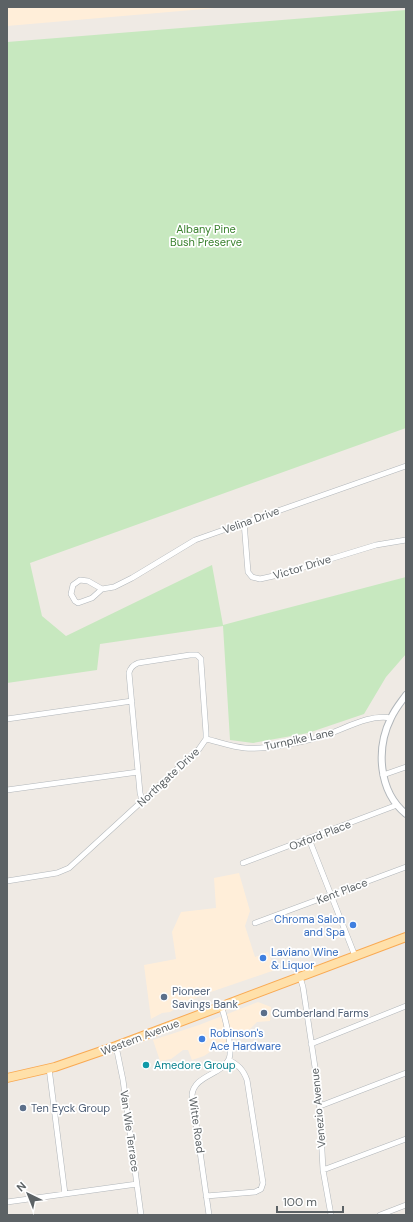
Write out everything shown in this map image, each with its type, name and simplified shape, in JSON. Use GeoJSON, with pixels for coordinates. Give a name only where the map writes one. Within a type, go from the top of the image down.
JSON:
{"type":"FeatureCollection","features":[{"type":"Feature","properties":{"kind":"main road","name":"Western Avenue"},"geometry":{"type":"LineString","coordinates":[[7,1078],[49,1068],[116,1046],[406,937]]}},
{"type":"Feature","properties":{"kind":"street","name":"Velina Drive"},"geometry":{"type":"LineString","coordinates":[[102,589],[96,596],[78,603],[71,594],[73,585],[80,580],[88,581],[102,589],[114,587],[132,578],[195,540],[406,466]]}},
{"type":"Feature","properties":{"kind":"street","name":"Victor Drive"},"geometry":{"type":"LineString","coordinates":[[244,522],[248,572],[252,577],[257,579],[278,575],[376,545],[406,540]]}},
{"type":"Feature","properties":{"kind":"street","name":"Northgate Drive"},"geometry":{"type":"LineString","coordinates":[[7,881],[57,874],[69,868],[100,842],[142,800],[204,744],[206,739],[205,709],[201,662],[197,655],[134,664],[129,674],[132,701]]}},
{"type":"Feature","properties":{"kind":"street"},"geometry":{"type":"LineString","coordinates":[[406,695],[391,718],[382,746],[381,761],[383,775],[389,791],[397,805],[406,814]]}},
{"type":"Feature","properties":{"kind":"street"},"geometry":{"type":"LineString","coordinates":[[7,719],[132,701],[140,793],[142,800]]}},
{"type":"Feature","properties":{"kind":"street","name":"Turnpike Lane"},"geometry":{"type":"LineString","coordinates":[[206,739],[240,747],[257,748],[321,737],[374,717],[391,718]]}},
{"type":"Feature","properties":{"kind":"street"},"geometry":{"type":"LineString","coordinates":[[383,775],[406,767]]}},
{"type":"Feature","properties":{"kind":"street"},"geometry":{"type":"LineString","coordinates":[[7,790],[138,772]]}},
{"type":"Feature","properties":{"kind":"street","name":"Oxford Place"},"geometry":{"type":"LineString","coordinates":[[242,863],[397,805]]}},
{"type":"Feature","properties":{"kind":"street"},"geometry":{"type":"LineString","coordinates":[[309,839],[355,956]]}},
{"type":"Feature","properties":{"kind":"street","name":"Kent Place"},"geometry":{"type":"LineString","coordinates":[[255,923],[406,867]]}},
{"type":"Feature","properties":{"kind":"street","name":"Venezio Avenue"},"geometry":{"type":"LineString","coordinates":[[300,977],[319,1094],[323,1170],[331,1215]]}},
{"type":"Feature","properties":{"kind":"street"},"geometry":{"type":"LineString","coordinates":[[206,1196],[256,1192],[261,1189],[263,1183],[247,1080],[241,1068],[237,1064],[228,1060],[230,1050],[222,1006]]}},
{"type":"Feature","properties":{"kind":"street"},"geometry":{"type":"LineString","coordinates":[[311,1044],[406,1006]]}},
{"type":"Feature","properties":{"kind":"street","name":"Van Wie Terrace"},"geometry":{"type":"LineString","coordinates":[[116,1046],[122,1075],[141,1215]]}},
{"type":"Feature","properties":{"kind":"street","name":"Witte Road"},"geometry":{"type":"LineString","coordinates":[[209,1215],[192,1090],[197,1083],[225,1065],[228,1060]]}},
{"type":"Feature","properties":{"kind":"street"},"geometry":{"type":"LineString","coordinates":[[49,1068],[65,1194]]}},
{"type":"Feature","properties":{"kind":"street"},"geometry":{"type":"LineString","coordinates":[[320,1106],[406,1073]]}},
{"type":"Feature","properties":{"kind":"street"},"geometry":{"type":"LineString","coordinates":[[323,1170],[406,1139]]}},
{"type":"Feature","properties":{"kind":"street"},"geometry":{"type":"LineString","coordinates":[[7,1202],[137,1184]]}},
{"type":"Feature","properties":{"kind":"street"},"geometry":{"type":"LineString","coordinates":[[380,1215],[406,1205]]}},
{"type":"Feature","properties":{"kind":"shaded area"},"geometry":{"type":"Polygon","coordinates":[[[7,7],[227,7],[7,26],[7,7]]]}},
{"type":"Feature","properties":{"kind":"shaded area"},"geometry":{"type":"Polygon","coordinates":[[[239,873],[250,911],[245,926],[255,957],[268,952],[275,970],[202,995],[170,1012],[162,1013],[151,1019],[144,965],[176,959],[172,932],[181,912],[216,908],[214,878],[239,873]]]}},
{"type":"Feature","properties":{"kind":"shaded area"},"geometry":{"type":"Polygon","coordinates":[[[258,1002],[271,1007],[270,1021],[257,1022],[248,1031],[219,1046],[204,1056],[192,1060],[188,1050],[183,1050],[171,1059],[160,1061],[153,1040],[199,1025],[258,1002]]]}},
{"type":"Feature","properties":{"kind":"green space","name":"Albany Pine Bush Preserve"},"geometry":{"type":"Polygon","coordinates":[[[406,10],[406,428],[30,563],[42,616],[66,636],[212,565],[223,625],[406,577],[406,654],[386,677],[364,714],[308,733],[253,743],[230,740],[223,626],[100,644],[97,670],[7,683],[7,42],[406,10]]]}},
{"type":"Feature","properties":{"kind":"place","name":"Chroma Salon and Spa"},"geometry":{"type":"Point","coordinates":[353,925]}},
{"type":"Feature","properties":{"kind":"place","name":"Laviano Wine & Liquor"},"geometry":{"type":"Point","coordinates":[263,958]}},
{"type":"Feature","properties":{"kind":"place","name":"Pioneer Savings Bank"},"geometry":{"type":"Point","coordinates":[164,997]}},
{"type":"Feature","properties":{"kind":"place","name":"Cumberland Farms"},"geometry":{"type":"Point","coordinates":[264,1013]}},
{"type":"Feature","properties":{"kind":"place","name":"Robinson's Ace Hardware"},"geometry":{"type":"Point","coordinates":[202,1039]}},
{"type":"Feature","properties":{"kind":"place","name":"Amedore Group"},"geometry":{"type":"Point","coordinates":[146,1065]}},
{"type":"Feature","properties":{"kind":"place","name":"Ten Eyck Group"},"geometry":{"type":"Point","coordinates":[23,1108]}}]}
